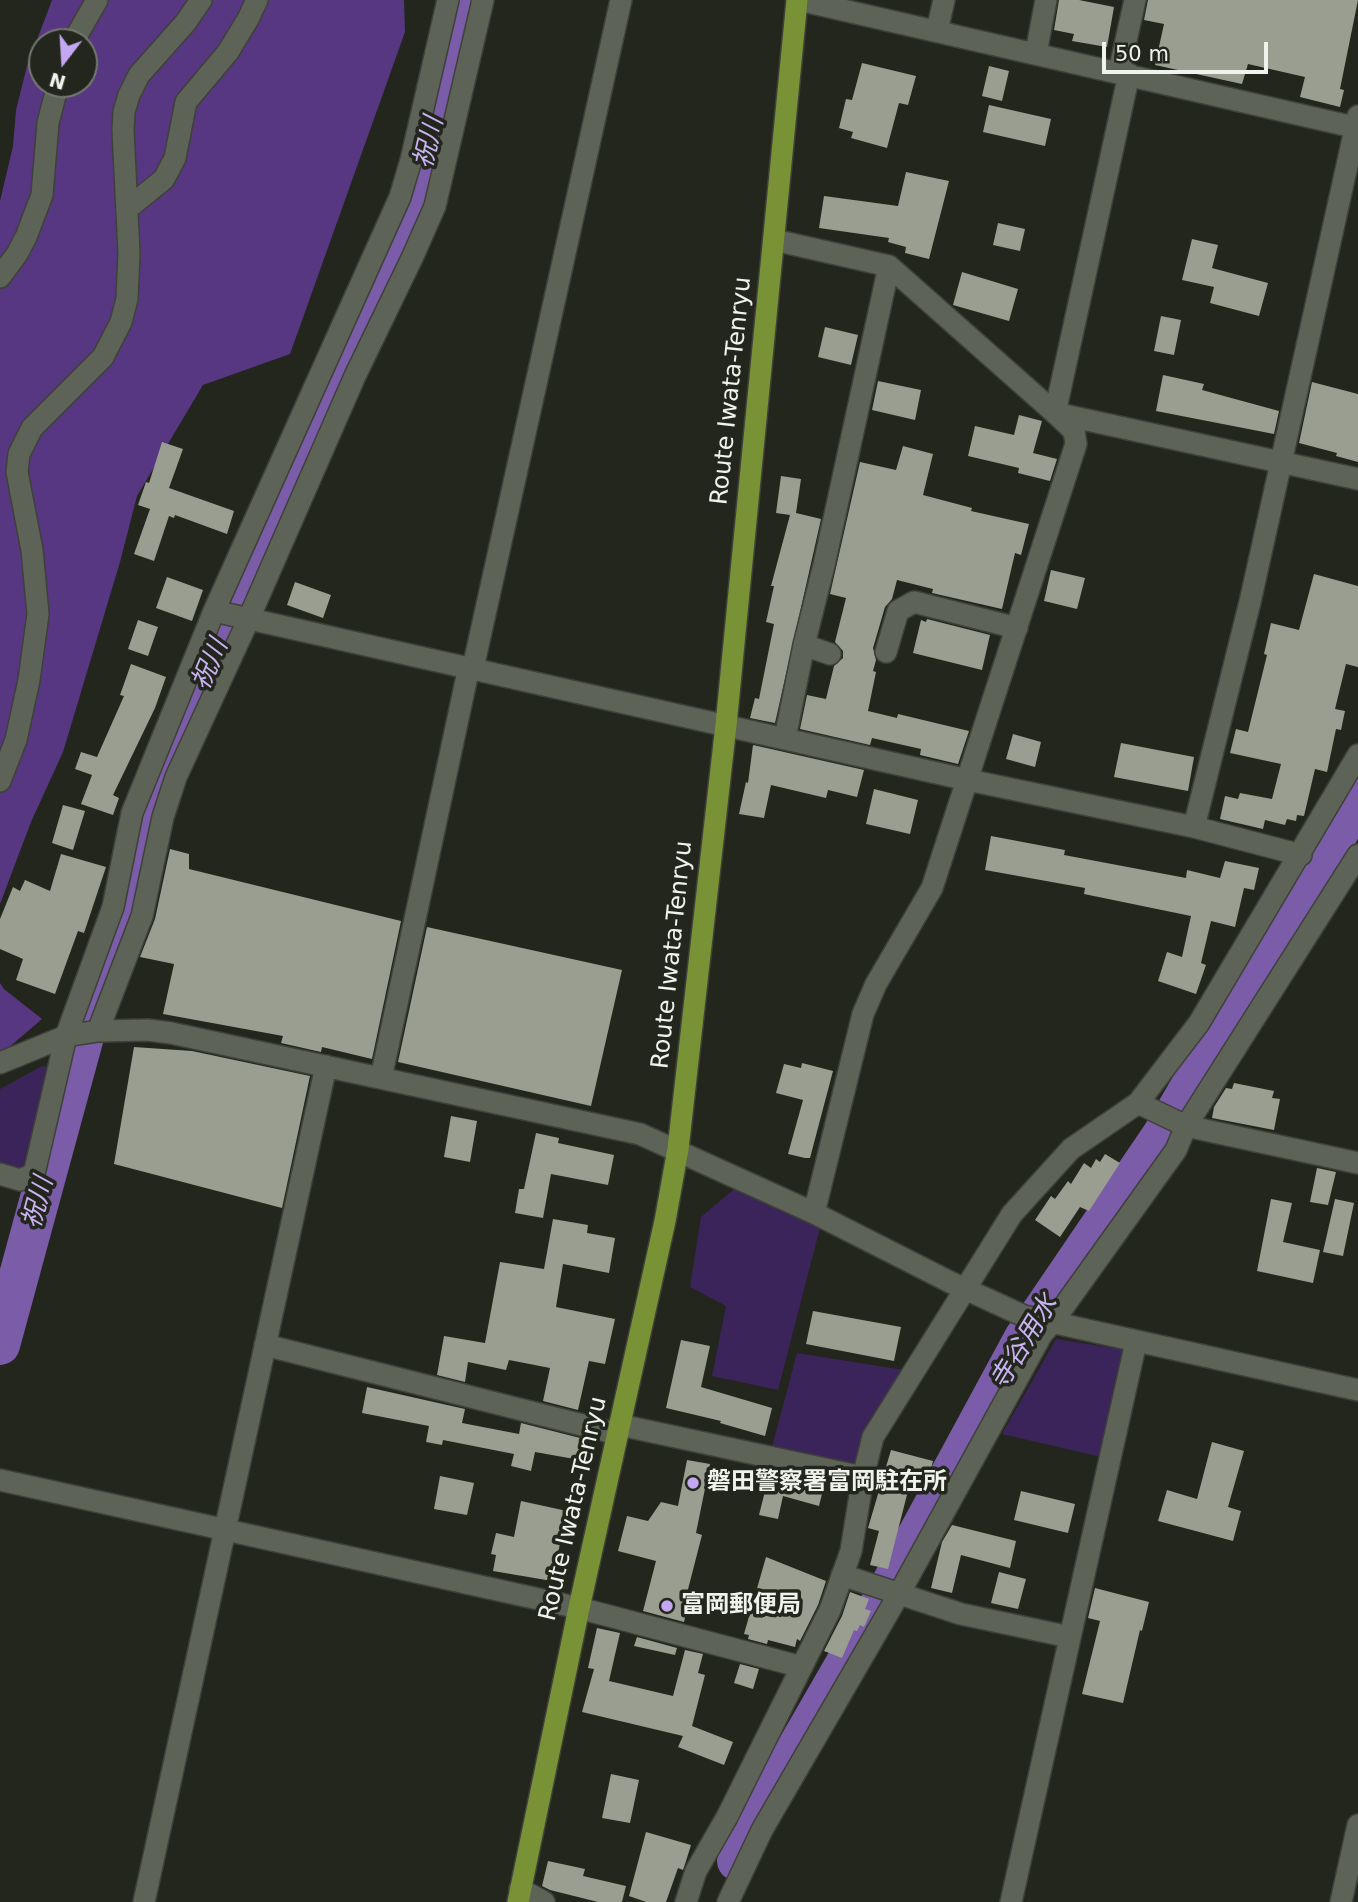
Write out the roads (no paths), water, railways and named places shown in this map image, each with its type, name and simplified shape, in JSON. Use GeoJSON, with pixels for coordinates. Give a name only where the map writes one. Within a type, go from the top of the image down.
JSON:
{"type":"FeatureCollection","features":[{"type":"Feature","properties":{"kind":"main road","name":"Route Iwata-Tenryu"},"geometry":{"type":"LineString","coordinates":[[519,1896],[579,1608],[665,1221],[678,1149],[726,725],[798,0]]}},
{"type":"Feature","properties":{"kind":"street"},"geometry":{"type":"LineString","coordinates":[[81,28],[97,0]]}},
{"type":"Feature","properties":{"kind":"street"},"geometry":{"type":"LineString","coordinates":[[0,781],[16,740],[29,680],[38,614],[32,550],[17,472],[19,454],[32,428],[94,366],[116,334],[127,299],[127,209],[123,130],[129,95],[139,75],[186,22],[201,0]]}},
{"type":"Feature","properties":{"kind":"street"},"geometry":{"type":"LineString","coordinates":[[127,209],[164,179],[175,158],[186,102],[228,52],[257,0]]}},
{"type":"Feature","properties":{"kind":"street"},"geometry":{"type":"LineString","coordinates":[[0,1174],[20,1180],[34,1174],[84,1033],[132,813],[214,611],[400,197],[448,0]]}},
{"type":"Feature","properties":{"kind":"street"},"geometry":{"type":"LineString","coordinates":[[84,1033],[142,916],[163,817],[176,777],[249,619],[355,376],[435,206],[483,0]]}},
{"type":"Feature","properties":{"kind":"street"},"geometry":{"type":"LineString","coordinates":[[382,1078],[621,0]]}},
{"type":"Feature","properties":{"kind":"street"},"geometry":{"type":"LineString","coordinates":[[798,0],[1357,124],[1245,620],[1194,827]]}},
{"type":"Feature","properties":{"kind":"street"},"geometry":{"type":"LineString","coordinates":[[937,31],[944,0]]}},
{"type":"Feature","properties":{"kind":"street"},"geometry":{"type":"LineString","coordinates":[[1035,53],[1046,0]]}},
{"type":"Feature","properties":{"kind":"street"},"geometry":{"type":"LineString","coordinates":[[1055,413],[1124,73],[1135,0]]}},
{"type":"Feature","properties":{"kind":"street"},"geometry":{"type":"LineString","coordinates":[[0,277],[26,237],[41,195],[48,123],[54,98]]}},
{"type":"Feature","properties":{"kind":"street"},"geometry":{"type":"LineString","coordinates":[[774,240],[889,266],[1074,431],[1076,444],[932,888],[876,984],[863,1014],[814,1213]]}},
{"type":"Feature","properties":{"kind":"street"},"geometry":{"type":"LineString","coordinates":[[785,738],[889,266]]}},
{"type":"Feature","properties":{"kind":"street"},"geometry":{"type":"LineString","coordinates":[[1055,413],[1358,479]]}},
{"type":"Feature","properties":{"kind":"street"},"geometry":{"type":"LineString","coordinates":[[886,652],[898,611],[914,602],[1017,628]]}},
{"type":"Feature","properties":{"kind":"street"},"geometry":{"type":"LineString","coordinates":[[214,611],[968,780],[1194,827],[1301,855]]}},
{"type":"Feature","properties":{"kind":"street"},"geometry":{"type":"LineString","coordinates":[[804,645],[830,654]]}},
{"type":"Feature","properties":{"kind":"street"},"geometry":{"type":"LineString","coordinates":[[686,1902],[696,1871],[727,1817],[830,1610],[851,1551],[863,1476],[873,1437],[1012,1214],[1071,1149],[1138,1103],[1212,1004],[1358,755]]}},
{"type":"Feature","properties":{"kind":"street"},"geometry":{"type":"LineString","coordinates":[[728,1902],[762,1829],[899,1594],[1042,1334],[1176,1150],[1176,1120],[1358,855]]}},
{"type":"Feature","properties":{"kind":"street"},"geometry":{"type":"LineString","coordinates":[[0,1063],[84,1033],[148,1030],[640,1134],[814,1213],[1024,1316],[1358,1390]]}},
{"type":"Feature","properties":{"kind":"street"},"geometry":{"type":"LineString","coordinates":[[144,1902],[305,1151],[326,1066]]}},
{"type":"Feature","properties":{"kind":"street"},"geometry":{"type":"LineString","coordinates":[[1138,1103],[1176,1120],[1358,1163]]}},
{"type":"Feature","properties":{"kind":"street"},"geometry":{"type":"LineString","coordinates":[[1011,1902],[1136,1342]]}},
{"type":"Feature","properties":{"kind":"street"},"geometry":{"type":"LineString","coordinates":[[265,1345],[619,1430],[863,1476]]}},
{"type":"Feature","properties":{"kind":"street"},"geometry":{"type":"LineString","coordinates":[[0,1480],[579,1608],[802,1667]]}},
{"type":"Feature","properties":{"kind":"street"},"geometry":{"type":"LineString","coordinates":[[842,1575],[961,1614],[1070,1637]]}},
{"type":"Feature","properties":{"kind":"street"},"geometry":{"type":"LineString","coordinates":[[1341,1902],[1358,1825]]}},
{"type":"Feature","properties":{"kind":"street"},"geometry":{"type":"LineString","coordinates":[[519,1896],[544,1902]]}},
{"type":"Feature","properties":{"kind":"waterway","name":"祝川"},"geometry":{"type":"LineString","coordinates":[[0,1345],[91,1011],[109,955],[129,909],[146,818],[294,471],[415,208],[463,0]]}},
{"type":"Feature","properties":{"kind":"waterway","name":"寺谷用水"},"geometry":{"type":"LineString","coordinates":[[737,1861],[761,1810],[885,1595],[1024,1338],[1162,1135],[1358,799]]}},
{"type":"Feature","properties":{"kind":"place","name":"磐田警察署富岡駐在所"},"geometry":{"type":"Point","coordinates":[693,1483]}},
{"type":"Feature","properties":{"kind":"place","name":"富岡郵便局"},"geometry":{"type":"Point","coordinates":[667,1606]}}]}
